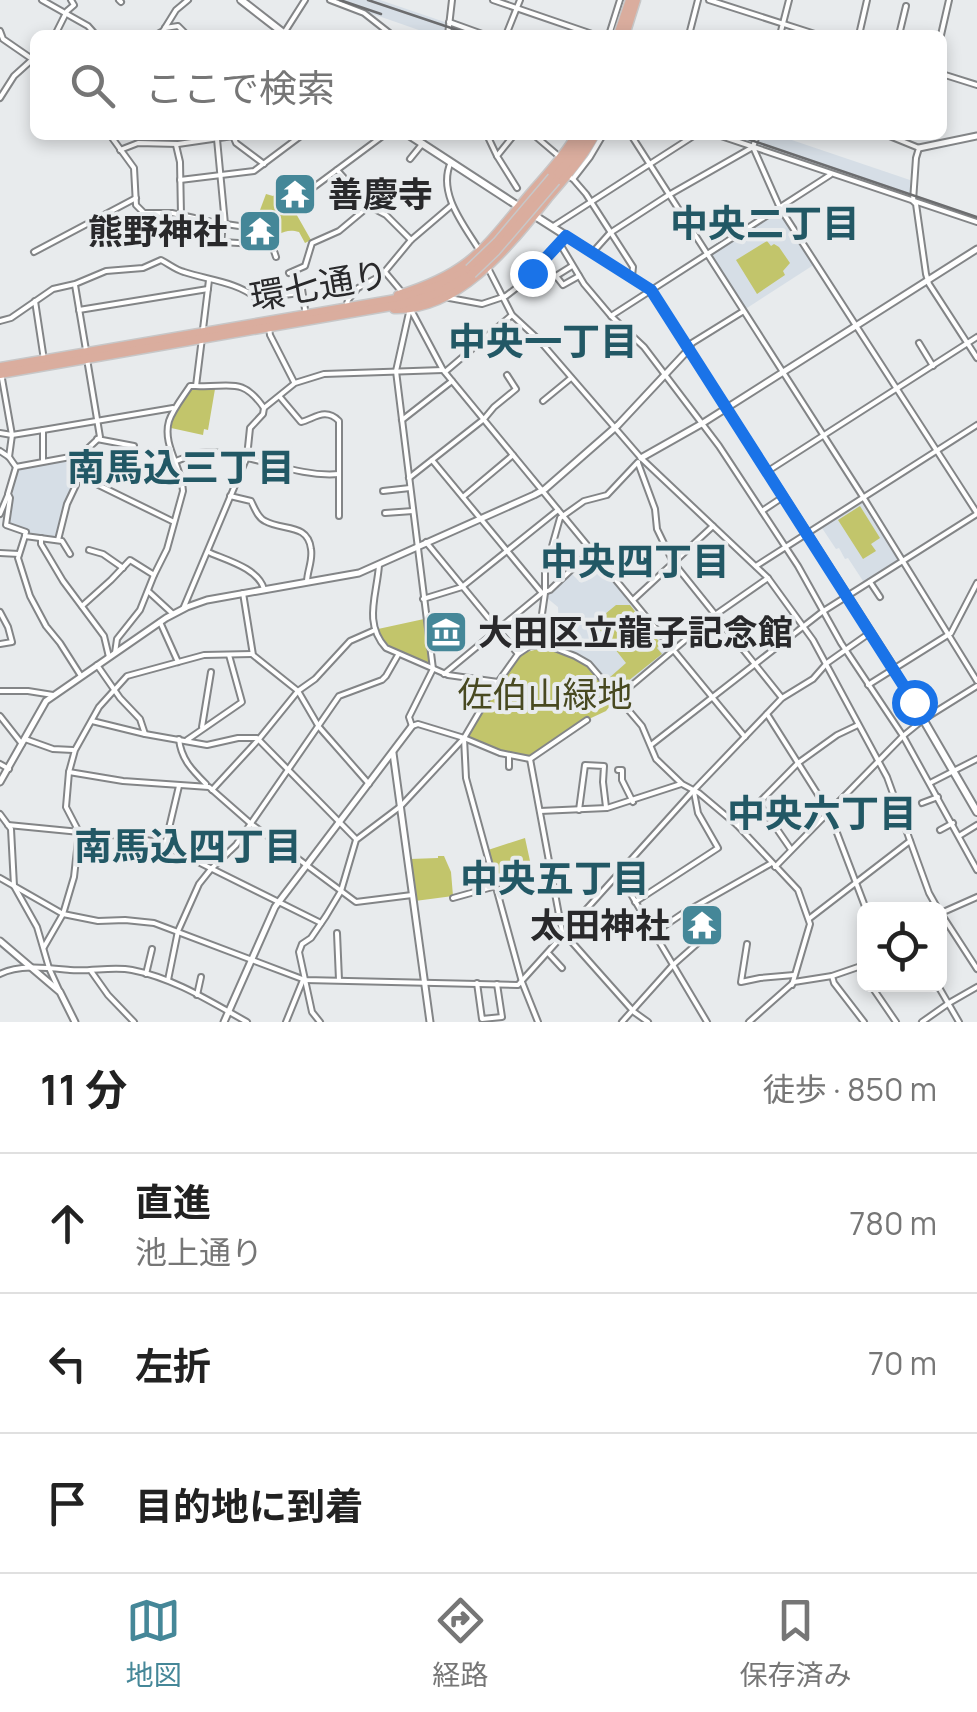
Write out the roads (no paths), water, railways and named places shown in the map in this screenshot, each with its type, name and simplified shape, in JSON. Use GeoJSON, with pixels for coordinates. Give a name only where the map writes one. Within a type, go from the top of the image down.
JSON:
{"type":"FeatureCollection","features":[{"type":"Feature","properties":{"kind":"main road"},"geometry":{"type":"LineString","coordinates":[[242,0],[280,30]]}},
{"type":"Feature","properties":{"kind":"main road"},"geometry":{"type":"LineString","coordinates":[[624,30],[633,0]]}},
{"type":"Feature","properties":{"kind":"main road"},"geometry":{"type":"LineString","coordinates":[[417,140],[651,290],[894,668],[977,812]]}},
{"type":"Feature","properties":{"kind":"main road"},"geometry":{"type":"LineString","coordinates":[[383,305],[444,278],[480,252],[581,140]]}},
{"type":"Feature","properties":{"kind":"main road","name":"環七通り"},"geometry":{"type":"LineString","coordinates":[[406,306],[444,290],[470,272],[554,179],[582,140]]}},
{"type":"Feature","properties":{"kind":"main road"},"geometry":{"type":"LineString","coordinates":[[383,305],[406,306],[443,296],[488,268],[570,177],[584,140]]}},
{"type":"Feature","properties":{"kind":"main road","name":"環七通り"},"geometry":{"type":"LineString","coordinates":[[202,336],[268,328],[383,305],[432,290],[470,272]]}},
{"type":"Feature","properties":{"kind":"main road","name":"環七通り"},"geometry":{"type":"LineString","coordinates":[[0,369],[346,308],[383,305]]}},
{"type":"Feature","properties":{"kind":"main road","name":"環七通り"},"geometry":{"type":"LineString","coordinates":[[0,369],[86,355]]}},
{"type":"Feature","properties":{"kind":"street"},"geometry":{"type":"LineString","coordinates":[[42,0],[92,30]]}},
{"type":"Feature","properties":{"kind":"street"},"geometry":{"type":"LineString","coordinates":[[57,30],[74,5],[70,0]]}},
{"type":"Feature","properties":{"kind":"street"},"geometry":{"type":"LineString","coordinates":[[166,30],[176,10],[188,0]]}},
{"type":"Feature","properties":{"kind":"street"},"geometry":{"type":"LineString","coordinates":[[287,30],[305,0]]}},
{"type":"Feature","properties":{"kind":"street"},"geometry":{"type":"LineString","coordinates":[[330,0],[364,13],[386,30]]}},
{"type":"Feature","properties":{"kind":"street"},"geometry":{"type":"LineString","coordinates":[[448,30],[452,0]]}},
{"type":"Feature","properties":{"kind":"street"},"geometry":{"type":"LineString","coordinates":[[492,0],[580,30]]}},
{"type":"Feature","properties":{"kind":"street"},"geometry":{"type":"LineString","coordinates":[[508,30],[520,0]]}},
{"type":"Feature","properties":{"kind":"street"},"geometry":{"type":"LineString","coordinates":[[611,30],[620,0]]}},
{"type":"Feature","properties":{"kind":"street"},"geometry":{"type":"LineString","coordinates":[[690,30],[698,0]]}},
{"type":"Feature","properties":{"kind":"street"},"geometry":{"type":"LineString","coordinates":[[710,0],[802,30]]}},
{"type":"Feature","properties":{"kind":"street"},"geometry":{"type":"LineString","coordinates":[[781,30],[789,0]]}},
{"type":"Feature","properties":{"kind":"street"},"geometry":{"type":"LineString","coordinates":[[860,30],[868,0]]}},
{"type":"Feature","properties":{"kind":"street"},"geometry":{"type":"LineString","coordinates":[[942,30],[950,0]]}},
{"type":"Feature","properties":{"kind":"street"},"geometry":{"type":"LineString","coordinates":[[900,30],[906,6]]}},
{"type":"Feature","properties":{"kind":"street"},"geometry":{"type":"LineString","coordinates":[[448,22],[471,30]]}},
{"type":"Feature","properties":{"kind":"street"},"geometry":{"type":"LineString","coordinates":[[0,30],[3,38],[30,56]]}},
{"type":"Feature","properties":{"kind":"street"},"geometry":{"type":"LineString","coordinates":[[0,98],[30,61]]}},
{"type":"Feature","properties":{"kind":"street"},"geometry":{"type":"LineString","coordinates":[[947,76],[977,85]]}},
{"type":"Feature","properties":{"kind":"street"},"geometry":{"type":"LineString","coordinates":[[902,140],[917,145],[977,136]]}},
{"type":"Feature","properties":{"kind":"street"},"geometry":{"type":"LineString","coordinates":[[113,140],[134,168],[136,206],[144,213],[166,212],[246,227]]}},
{"type":"Feature","properties":{"kind":"street"},"geometry":{"type":"LineString","coordinates":[[120,150],[138,142],[176,144],[209,140]]}},
{"type":"Feature","properties":{"kind":"street"},"geometry":{"type":"LineString","coordinates":[[217,140],[224,224],[221,242],[272,245],[276,256]]}},
{"type":"Feature","properties":{"kind":"street"},"geometry":{"type":"LineString","coordinates":[[235,140],[264,164]]}},
{"type":"Feature","properties":{"kind":"street"},"geometry":{"type":"LineString","coordinates":[[180,180],[254,170],[295,140]]}},
{"type":"Feature","properties":{"kind":"street"},"geometry":{"type":"LineString","coordinates":[[314,186],[377,140]]}},
{"type":"Feature","properties":{"kind":"street"},"geometry":{"type":"LineString","coordinates":[[489,140],[516,188]]}},
{"type":"Feature","properties":{"kind":"street"},"geometry":{"type":"LineString","coordinates":[[497,156],[510,140]]}},
{"type":"Feature","properties":{"kind":"street"},"geometry":{"type":"LineString","coordinates":[[540,140],[561,158]]}},
{"type":"Feature","properties":{"kind":"street"},"geometry":{"type":"LineString","coordinates":[[600,140],[570,177],[591,202],[632,267],[632,276]]}},
{"type":"Feature","properties":{"kind":"street"},"geometry":{"type":"LineString","coordinates":[[634,140],[977,683],[903,736],[774,865],[654,933]]}},
{"type":"Feature","properties":{"kind":"street"},"geometry":{"type":"LineString","coordinates":[[552,227],[688,140]]}},
{"type":"Feature","properties":{"kind":"street"},"geometry":{"type":"LineString","coordinates":[[733,140],[977,222]]}},
{"type":"Feature","properties":{"kind":"street"},"geometry":{"type":"LineString","coordinates":[[651,745],[822,612],[977,513],[780,208],[753,147],[755,140]]}},
{"type":"Feature","properties":{"kind":"street"},"geometry":{"type":"LineString","coordinates":[[410,159],[422,143]]}},
{"type":"Feature","properties":{"kind":"street"},"geometry":{"type":"LineString","coordinates":[[176,144],[181,215]]}},
{"type":"Feature","properties":{"kind":"street"},"geometry":{"type":"LineString","coordinates":[[917,145],[913,202],[928,280],[977,358]]}},
{"type":"Feature","properties":{"kind":"street"},"geometry":{"type":"LineString","coordinates":[[593,252],[610,233],[753,147]]}},
{"type":"Feature","properties":{"kind":"street"},"geometry":{"type":"LineString","coordinates":[[451,162],[447,174],[452,205],[480,252]]}},
{"type":"Feature","properties":{"kind":"street"},"geometry":{"type":"LineString","coordinates":[[337,170],[369,206],[386,215],[411,240]]}},
{"type":"Feature","properties":{"kind":"street"},"geometry":{"type":"LineString","coordinates":[[611,316],[832,174]]}},
{"type":"Feature","properties":{"kind":"street"},"geometry":{"type":"LineString","coordinates":[[34,252],[136,198]]}},
{"type":"Feature","properties":{"kind":"street"},"geometry":{"type":"LineString","coordinates":[[346,308],[358,288],[384,272],[411,240],[452,205]]}},
{"type":"Feature","properties":{"kind":"street"},"geometry":{"type":"LineString","coordinates":[[290,273],[305,266],[312,243],[339,230],[369,206]]}},
{"type":"Feature","properties":{"kind":"street"},"geometry":{"type":"LineString","coordinates":[[506,224],[514,226],[518,234]]}},
{"type":"Feature","properties":{"kind":"street"},"geometry":{"type":"LineString","coordinates":[[443,296],[482,304],[503,297],[524,282],[566,236]]}},
{"type":"Feature","properties":{"kind":"street"},"geometry":{"type":"LineString","coordinates":[[490,242],[493,250],[502,254]]}},
{"type":"Feature","properties":{"kind":"street"},"geometry":{"type":"LineString","coordinates":[[560,244],[579,276],[611,316],[644,347],[703,423],[762,511],[903,736],[977,870]]}},
{"type":"Feature","properties":{"kind":"street"},"geometry":{"type":"LineString","coordinates":[[530,646],[540,621],[544,571],[562,516],[584,501],[608,494],[639,460],[977,249]]}},
{"type":"Feature","properties":{"kind":"street"},"geometry":{"type":"LineString","coordinates":[[0,322],[53,289],[106,271],[143,268],[161,260],[181,272],[248,290],[256,298],[292,294],[305,288],[306,316]]}},
{"type":"Feature","properties":{"kind":"street"},"geometry":{"type":"LineString","coordinates":[[572,266],[556,276],[562,285],[579,276]]}},
{"type":"Feature","properties":{"kind":"street"},"geometry":{"type":"LineString","coordinates":[[488,268],[512,315],[539,340],[639,460],[768,578],[804,626],[895,796],[934,902]]}},
{"type":"Feature","properties":{"kind":"street"},"geometry":{"type":"LineString","coordinates":[[384,272],[403,293]]}},
{"type":"Feature","properties":{"kind":"street"},"geometry":{"type":"LineString","coordinates":[[196,386],[209,280]]}},
{"type":"Feature","properties":{"kind":"street"},"geometry":{"type":"LineString","coordinates":[[58,540],[66,504],[76,486],[76,466],[100,436],[75,284]]}},
{"type":"Feature","properties":{"kind":"street"},"geometry":{"type":"LineString","coordinates":[[79,310],[208,289]]}},
{"type":"Feature","properties":{"kind":"street"},"geometry":{"type":"LineString","coordinates":[[34,301],[44,360]]}},
{"type":"Feature","properties":{"kind":"street"},"geometry":{"type":"LineString","coordinates":[[406,306],[396,370],[433,669],[409,717],[412,726]]}},
{"type":"Feature","properties":{"kind":"street"},"geometry":{"type":"LineString","coordinates":[[406,306],[444,371],[745,737]]}},
{"type":"Feature","properties":{"kind":"street"},"geometry":{"type":"LineString","coordinates":[[0,782],[42,706],[53,694],[160,622],[207,600],[354,574],[542,491],[615,428],[692,344],[744,311]]}},
{"type":"Feature","properties":{"kind":"street"},"geometry":{"type":"LineString","coordinates":[[264,408],[295,383],[324,374],[444,371],[512,315]]}},
{"type":"Feature","properties":{"kind":"street"},"geometry":{"type":"LineString","coordinates":[[268,328],[295,383]]}},
{"type":"Feature","properties":{"kind":"street"},"geometry":{"type":"LineString","coordinates":[[768,471],[977,338]]}},
{"type":"Feature","properties":{"kind":"street"},"geometry":{"type":"LineString","coordinates":[[919,343],[933,366]]}},
{"type":"Feature","properties":{"kind":"street"},"geometry":{"type":"LineString","coordinates":[[0,369],[12,434],[8,457]]}},
{"type":"Feature","properties":{"kind":"street"},"geometry":{"type":"LineString","coordinates":[[409,478],[484,420],[516,388],[507,374]]}},
{"type":"Feature","properties":{"kind":"street"},"geometry":{"type":"LineString","coordinates":[[543,401],[571,378]]}},
{"type":"Feature","properties":{"kind":"street"},"geometry":{"type":"LineString","coordinates":[[402,420],[452,381]]}},
{"type":"Feature","properties":{"kind":"street"},"geometry":{"type":"LineString","coordinates":[[112,655],[118,639],[140,610],[168,549],[183,491],[167,432],[171,416],[190,386],[237,385],[256,396],[264,414],[250,428],[246,457],[183,608]]}},
{"type":"Feature","properties":{"kind":"street"},"geometry":{"type":"LineString","coordinates":[[279,396],[301,422],[317,415],[331,415],[339,421],[339,516]]}},
{"type":"Feature","properties":{"kind":"street"},"geometry":{"type":"LineString","coordinates":[[0,433],[43,430],[176,408]]}},
{"type":"Feature","properties":{"kind":"street"},"geometry":{"type":"LineString","coordinates":[[756,566],[977,426]]}},
{"type":"Feature","properties":{"kind":"street"},"geometry":{"type":"LineString","coordinates":[[43,430],[43,460]]}},
{"type":"Feature","properties":{"kind":"street"},"geometry":{"type":"LineString","coordinates":[[98,439],[134,446]]}},
{"type":"Feature","properties":{"kind":"street"},"geometry":{"type":"LineString","coordinates":[[0,451],[16,467]]}},
{"type":"Feature","properties":{"kind":"street"},"geometry":{"type":"LineString","coordinates":[[176,462],[203,452],[339,474]]}},
{"type":"Feature","properties":{"kind":"street"},"geometry":{"type":"LineString","coordinates":[[16,467],[81,455]]}},
{"type":"Feature","properties":{"kind":"street"},"geometry":{"type":"LineString","coordinates":[[463,497],[513,455]]}},
{"type":"Feature","properties":{"kind":"street"},"geometry":{"type":"LineString","coordinates":[[432,460],[543,593]]}},
{"type":"Feature","properties":{"kind":"street"},"geometry":{"type":"LineString","coordinates":[[639,460],[655,509],[657,529],[673,562],[782,698]]}},
{"type":"Feature","properties":{"kind":"street"},"geometry":{"type":"LineString","coordinates":[[0,514],[16,467]]}},
{"type":"Feature","properties":{"kind":"street"},"geometry":{"type":"LineString","coordinates":[[78,475],[174,522]]}},
{"type":"Feature","properties":{"kind":"street"},"geometry":{"type":"LineString","coordinates":[[383,491],[410,488]]}},
{"type":"Feature","properties":{"kind":"street"},"geometry":{"type":"LineString","coordinates":[[8,494],[6,526],[26,532],[19,554],[30,596],[81,676]]}},
{"type":"Feature","properties":{"kind":"street"},"geometry":{"type":"LineString","coordinates":[[230,496],[251,501],[266,522],[296,529],[308,538],[312,554],[307,583]]}},
{"type":"Feature","properties":{"kind":"street"},"geometry":{"type":"LineString","coordinates":[[762,511],[784,497]]}},
{"type":"Feature","properties":{"kind":"street"},"geometry":{"type":"LineString","coordinates":[[422,599],[462,586],[558,510]]}},
{"type":"Feature","properties":{"kind":"street"},"geometry":{"type":"LineString","coordinates":[[385,513],[413,511]]}},
{"type":"Feature","properties":{"kind":"street"},"geometry":{"type":"LineString","coordinates":[[633,600],[713,526]]}},
{"type":"Feature","properties":{"kind":"street"},"geometry":{"type":"LineString","coordinates":[[25,536],[62,541],[70,554]]}},
{"type":"Feature","properties":{"kind":"street"},"geometry":{"type":"LineString","coordinates":[[41,538],[47,556],[104,636],[112,655]]}},
{"type":"Feature","properties":{"kind":"street"},"geometry":{"type":"LineString","coordinates":[[426,542],[518,654]]}},
{"type":"Feature","properties":{"kind":"street"},"geometry":{"type":"LineString","coordinates":[[90,550],[123,568]]}},
{"type":"Feature","properties":{"kind":"street"},"geometry":{"type":"LineString","coordinates":[[444,674],[592,550]]}},
{"type":"Feature","properties":{"kind":"street"},"geometry":{"type":"LineString","coordinates":[[208,552],[254,574],[262,581],[264,590]]}},
{"type":"Feature","properties":{"kind":"street"},"geometry":{"type":"LineString","coordinates":[[0,553],[19,554]]}},
{"type":"Feature","properties":{"kind":"street"},"geometry":{"type":"LineString","coordinates":[[81,607],[130,560],[154,575]]}},
{"type":"Feature","properties":{"kind":"street"},"geometry":{"type":"LineString","coordinates":[[378,564],[371,610],[380,642],[444,674],[498,682]]}},
{"type":"Feature","properties":{"kind":"street"},"geometry":{"type":"LineString","coordinates":[[618,696],[715,615],[768,578]]}},
{"type":"Feature","properties":{"kind":"street"},"geometry":{"type":"LineString","coordinates":[[870,582],[880,598]]}},
{"type":"Feature","properties":{"kind":"street"},"geometry":{"type":"LineString","coordinates":[[868,685],[948,634],[977,583]]}},
{"type":"Feature","properties":{"kind":"street"},"geometry":{"type":"LineString","coordinates":[[148,591],[173,614]]}},
{"type":"Feature","properties":{"kind":"street"},"geometry":{"type":"LineString","coordinates":[[243,594],[252,654]]}},
{"type":"Feature","properties":{"kind":"street"},"geometry":{"type":"LineString","coordinates":[[0,612],[12,642],[0,644]]}},
{"type":"Feature","properties":{"kind":"street"},"geometry":{"type":"LineString","coordinates":[[160,622],[178,662]]}},
{"type":"Feature","properties":{"kind":"street"},"geometry":{"type":"LineString","coordinates":[[69,772],[210,788],[350,640],[376,630]]}},
{"type":"Feature","properties":{"kind":"street"},"geometry":{"type":"LineString","coordinates":[[0,878],[63,914],[98,922],[154,923],[304,979],[518,985],[782,698],[813,679],[827,663],[871,632]]}},
{"type":"Feature","properties":{"kind":"street"},"geometry":{"type":"LineString","coordinates":[[320,1022],[312,1012],[299,952],[341,890],[356,840],[400,806],[464,738],[518,654],[530,646],[547,645],[588,664],[642,726],[656,759],[737,825],[798,890],[810,924],[792,985]]}},
{"type":"Feature","properties":{"kind":"street"},"geometry":{"type":"LineString","coordinates":[[186,740],[242,702],[228,654]]}},
{"type":"Feature","properties":{"kind":"street"},"geometry":{"type":"LineString","coordinates":[[44,948],[63,914],[74,877],[78,832],[66,807],[75,750],[99,706],[127,676],[204,655],[252,654],[298,691],[318,727],[369,784]]}},
{"type":"Feature","properties":{"kind":"street"},"geometry":{"type":"LineString","coordinates":[[168,980],[178,931],[192,898],[211,869],[236,845],[339,696],[382,680],[398,654]]}},
{"type":"Feature","properties":{"kind":"street"},"geometry":{"type":"LineString","coordinates":[[98,664],[140,718],[144,734]]}},
{"type":"Feature","properties":{"kind":"street"},"geometry":{"type":"LineString","coordinates":[[202,728],[211,672]]}},
{"type":"Feature","properties":{"kind":"street"},"geometry":{"type":"LineString","coordinates":[[0,690],[53,694]]}},
{"type":"Feature","properties":{"kind":"street"},"geometry":{"type":"LineString","coordinates":[[767,714],[828,812],[863,902]]}},
{"type":"Feature","properties":{"kind":"street"},"geometry":{"type":"LineString","coordinates":[[0,716],[24,742],[53,750],[75,750]]}},
{"type":"Feature","properties":{"kind":"street"},"geometry":{"type":"LineString","coordinates":[[224,1022],[279,902],[412,726],[418,724],[530,759],[586,720]]}},
{"type":"Feature","properties":{"kind":"street"},"geometry":{"type":"LineString","coordinates":[[92,721],[206,745],[238,738],[259,739],[356,840]]}},
{"type":"Feature","properties":{"kind":"street"},"geometry":{"type":"LineString","coordinates":[[737,825],[798,763],[858,725]]}},
{"type":"Feature","properties":{"kind":"street"},"geometry":{"type":"LineString","coordinates":[[180,738],[180,750],[188,767],[210,788],[356,902],[412,896]]}},
{"type":"Feature","properties":{"kind":"street"},"geometry":{"type":"LineString","coordinates":[[464,738],[466,778],[522,982],[538,1022]]}},
{"type":"Feature","properties":{"kind":"street"},"geometry":{"type":"LineString","coordinates":[[393,753],[430,1022]]}},
{"type":"Feature","properties":{"kind":"street"},"geometry":{"type":"LineString","coordinates":[[509,755],[509,766]]}},
{"type":"Feature","properties":{"kind":"street"},"geometry":{"type":"LineString","coordinates":[[930,783],[977,758]]}},
{"type":"Feature","properties":{"kind":"street"},"geometry":{"type":"LineString","coordinates":[[530,759],[564,935],[632,1010],[648,1022]]}},
{"type":"Feature","properties":{"kind":"street"},"geometry":{"type":"LineString","coordinates":[[0,764],[9,769]]}},
{"type":"Feature","properties":{"kind":"street"},"geometry":{"type":"LineString","coordinates":[[578,810],[585,764],[604,766],[607,808]]}},
{"type":"Feature","properties":{"kind":"street"},"geometry":{"type":"LineString","coordinates":[[618,770],[622,770],[622,780],[633,802]]}},
{"type":"Feature","properties":{"kind":"street"},"geometry":{"type":"LineString","coordinates":[[540,811],[607,808],[682,784]]}},
{"type":"Feature","properties":{"kind":"street"},"geometry":{"type":"LineString","coordinates":[[166,845],[179,786]]}},
{"type":"Feature","properties":{"kind":"street"},"geometry":{"type":"LineString","coordinates":[[636,902],[718,848],[698,813],[693,791]]}},
{"type":"Feature","properties":{"kind":"street"},"geometry":{"type":"LineString","coordinates":[[922,803],[938,797]]}},
{"type":"Feature","properties":{"kind":"street"},"geometry":{"type":"LineString","coordinates":[[758,803],[791,850]]}},
{"type":"Feature","properties":{"kind":"street"},"geometry":{"type":"LineString","coordinates":[[0,814],[11,829],[14,886],[37,927],[49,968],[72,1021]]}},
{"type":"Feature","properties":{"kind":"street"},"geometry":{"type":"LineString","coordinates":[[940,830],[952,823]]}},
{"type":"Feature","properties":{"kind":"street"},"geometry":{"type":"LineString","coordinates":[[8,825],[121,836],[166,845],[321,923]]}},
{"type":"Feature","properties":{"kind":"street"},"geometry":{"type":"LineString","coordinates":[[959,836],[977,825]]}},
{"type":"Feature","properties":{"kind":"street"},"geometry":{"type":"LineString","coordinates":[[810,918],[910,841]]}},
{"type":"Feature","properties":{"kind":"street"},"geometry":{"type":"LineString","coordinates":[[619,874],[707,1022]]}},
{"type":"Feature","properties":{"kind":"street"},"geometry":{"type":"LineString","coordinates":[[453,898],[496,886]]}},
{"type":"Feature","properties":{"kind":"street"},"geometry":{"type":"LineString","coordinates":[[947,909],[977,896]]}},
{"type":"Feature","properties":{"kind":"street"},"geometry":{"type":"LineString","coordinates":[[947,923],[977,969]]}},
{"type":"Feature","properties":{"kind":"street"},"geometry":{"type":"LineString","coordinates":[[337,934],[339,980]]}},
{"type":"Feature","properties":{"kind":"street"},"geometry":{"type":"LineString","coordinates":[[0,941],[60,992]]}},
{"type":"Feature","properties":{"kind":"street"},"geometry":{"type":"LineString","coordinates":[[622,1022],[699,942]]}},
{"type":"Feature","properties":{"kind":"street"},"geometry":{"type":"LineString","coordinates":[[747,944],[742,982],[794,975]]}},
{"type":"Feature","properties":{"kind":"street"},"geometry":{"type":"LineString","coordinates":[[146,974],[152,949]]}},
{"type":"Feature","properties":{"kind":"street"},"geometry":{"type":"LineString","coordinates":[[548,954],[562,968]]}},
{"type":"Feature","properties":{"kind":"street"},"geometry":{"type":"LineString","coordinates":[[0,974],[32,968],[128,968],[168,980],[246,1022]]}},
{"type":"Feature","properties":{"kind":"street"},"geometry":{"type":"LineString","coordinates":[[749,1022],[794,982],[857,968]]}},
{"type":"Feature","properties":{"kind":"street"},"geometry":{"type":"LineString","coordinates":[[92,971],[134,1022]]}},
{"type":"Feature","properties":{"kind":"street"},"geometry":{"type":"LineString","coordinates":[[832,976],[862,1021]]}},
{"type":"Feature","properties":{"kind":"street"},"geometry":{"type":"LineString","coordinates":[[197,995],[201,977]]}},
{"type":"Feature","properties":{"kind":"street"},"geometry":{"type":"LineString","coordinates":[[286,1022],[304,979]]}},
{"type":"Feature","properties":{"kind":"street"},"geometry":{"type":"LineString","coordinates":[[477,984],[482,1019],[502,1017],[497,984]]}},
{"type":"Feature","properties":{"kind":"street"},"geometry":{"type":"LineString","coordinates":[[922,1022],[977,987]]}},
{"type":"Feature","properties":{"kind":"street"},"geometry":{"type":"LineString","coordinates":[[875,992],[896,1022]]}},
{"type":"Feature","properties":{"kind":"street"},"geometry":{"type":"LineString","coordinates":[[942,992],[960,1022]]}},
{"type":"Feature","properties":{"kind":"railway"},"geometry":{"type":"LineString","coordinates":[[340,0],[381,14]]}},
{"type":"Feature","properties":{"kind":"railway"},"geometry":{"type":"LineString","coordinates":[[368,0],[457,30]]}},
{"type":"Feature","properties":{"kind":"railway"},"geometry":{"type":"LineString","coordinates":[[751,140],[977,217]]}},
{"type":"Feature","properties":{"kind":"place","name":"善慶寺"},"geometry":{"type":"Point","coordinates":[295,194]}},
{"type":"Feature","properties":{"kind":"place","name":"熊野神社"},"geometry":{"type":"Point","coordinates":[260,231]}},
{"type":"Feature","properties":{"kind":"place","name":"大田区立龍子記念館"},"geometry":{"type":"Point","coordinates":[446,632]}},
{"type":"Feature","properties":{"kind":"place","name":"太田神社"},"geometry":{"type":"Point","coordinates":[702,925]}},
{"type":"Feature","properties":{"kind":"district","name":"中央二丁目"},"geometry":{"type":"Point","coordinates":[765,222]}},
{"type":"Feature","properties":{"kind":"district","name":"中央一丁目"},"geometry":{"type":"Point","coordinates":[543,340]}},
{"type":"Feature","properties":{"kind":"district","name":"南馬込三丁目"},"geometry":{"type":"Point","coordinates":[181,466]}},
{"type":"Feature","properties":{"kind":"district","name":"中央四丁目"},"geometry":{"type":"Point","coordinates":[635,560]}},
{"type":"Feature","properties":{"kind":"district","name":"中央六丁目"},"geometry":{"type":"Point","coordinates":[822,812]}},
{"type":"Feature","properties":{"kind":"district","name":"南馬込四丁目"},"geometry":{"type":"Point","coordinates":[188,845]}},
{"type":"Feature","properties":{"kind":"district","name":"中央五丁目"},"geometry":{"type":"Point","coordinates":[555,877]}},
{"type":"Feature","properties":{"kind":"park label","name":"佐伯山緑地"},"geometry":{"type":"Point","coordinates":[545,694]}}]}
